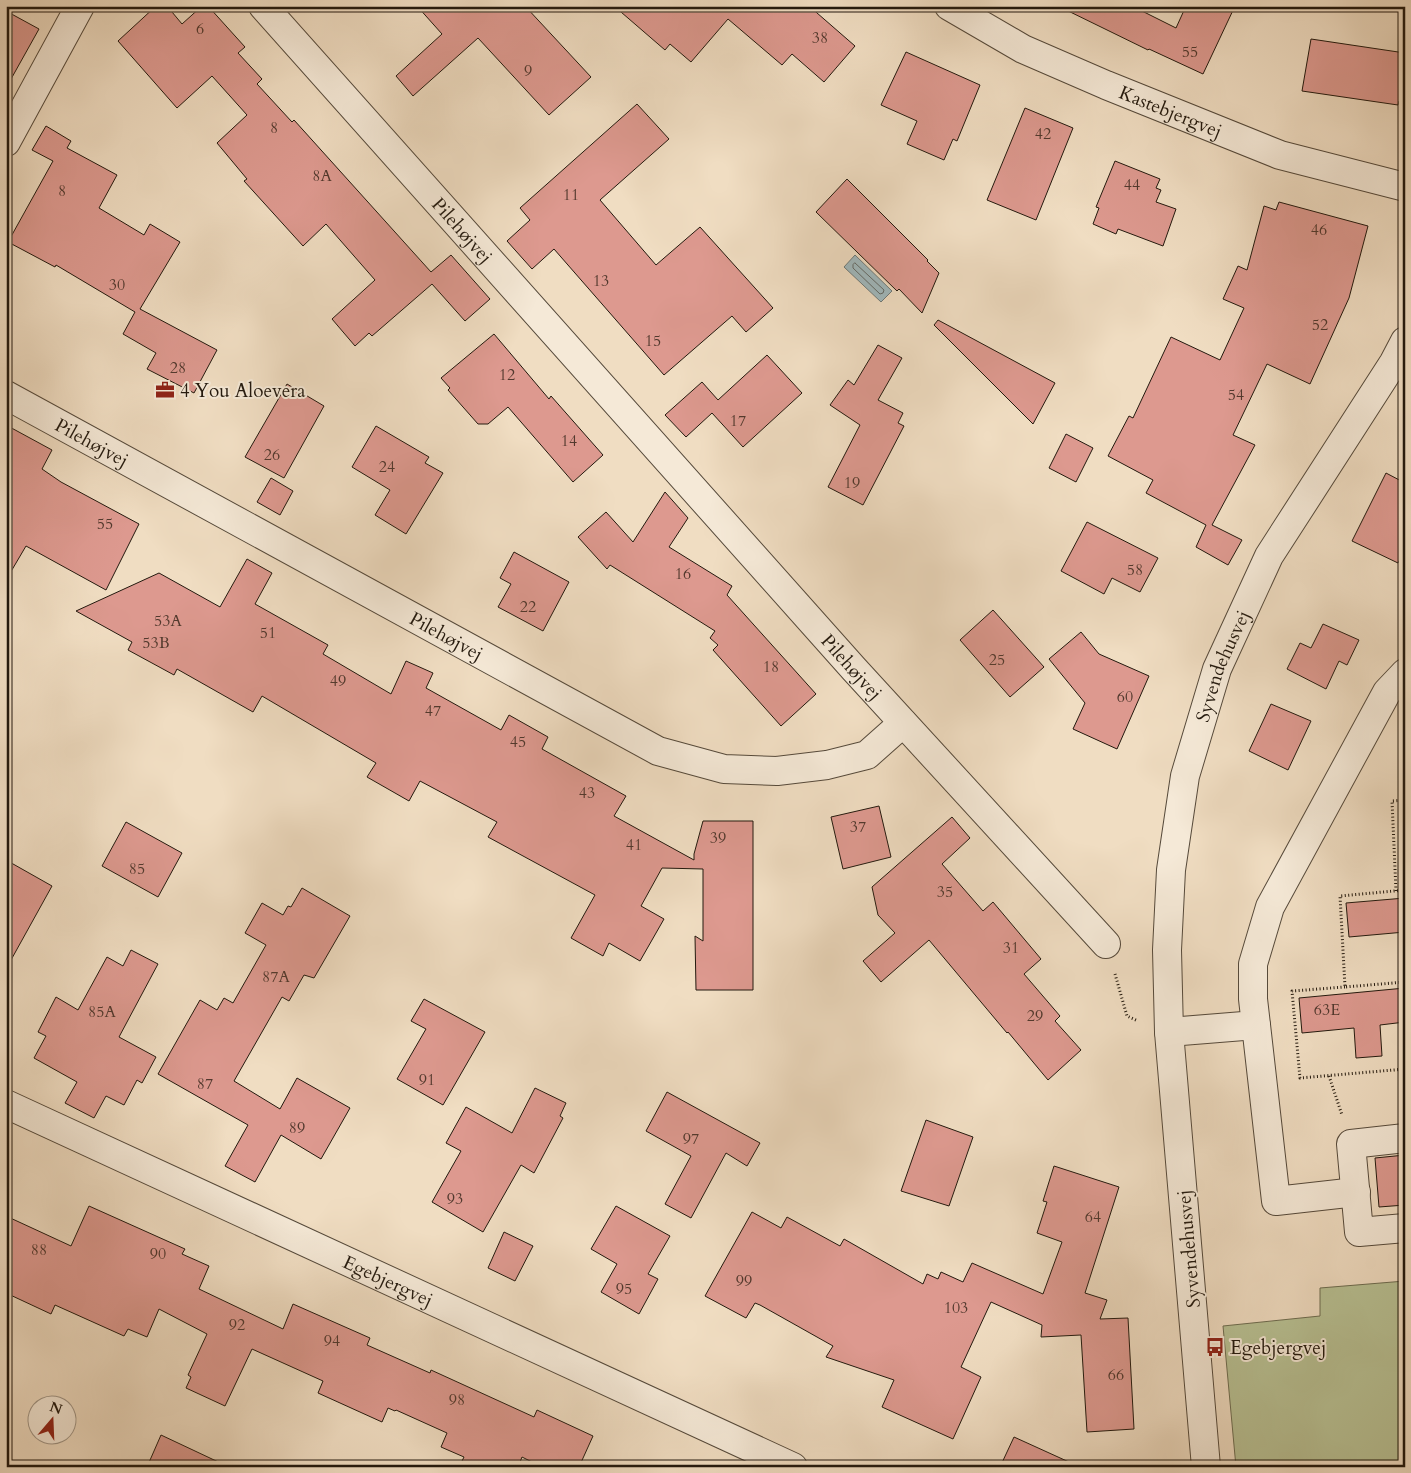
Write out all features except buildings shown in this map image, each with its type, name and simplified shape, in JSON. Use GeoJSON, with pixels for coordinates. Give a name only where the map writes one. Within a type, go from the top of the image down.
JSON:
{"type":"FeatureCollection","features":[{"type":"Feature","properties":{"kind":"street"},"geometry":{"type":"LineString","coordinates":[[6,142],[80,6]]}},
{"type":"Feature","properties":{"kind":"street","name":"Pilehøjvej"},"geometry":{"type":"LineString","coordinates":[[263,6],[902,723],[1106,944]]}},
{"type":"Feature","properties":{"kind":"street","name":"Kastebjergvej"},"geometry":{"type":"LineString","coordinates":[[949,6],[1023,49],[1106,85],[1271,151],[1405,187]]}},
{"type":"Feature","properties":{"kind":"street","name":"Syvendehusvej"},"geometry":{"type":"LineString","coordinates":[[1206,1467],[1169,1032],[1167,950],[1172,870],[1185,776],[1217,669],[1268,556],[1394,362],[1405,341]]}},
{"type":"Feature","properties":{"kind":"street","name":"Pilehøjvej"},"geometry":{"type":"LineString","coordinates":[[6,395],[658,751],[724,769],[777,771],[827,766],[866,755],[902,723]]}},
{"type":"Feature","properties":{"kind":"street"},"geometry":{"type":"LineString","coordinates":[[1356,1192],[1276,1201],[1253,999],[1253,964],[1270,908],[1387,692],[1405,673]]}},
{"type":"Feature","properties":{"kind":"street"},"geometry":{"type":"LineString","coordinates":[[1169,1032],[1256,1025]]}},
{"type":"Feature","properties":{"kind":"street","name":"Egebjergvej"},"geometry":{"type":"LineString","coordinates":[[6,1104],[776,1463]]}},
{"type":"Feature","properties":{"kind":"street"},"geometry":{"type":"LineString","coordinates":[[1405,1138],[1351,1144],[1360,1232],[1405,1228]]}},
{"type":"Feature","properties":{"kind":"path"},"geometry":{"type":"LineString","coordinates":[[1396,891],[1392,801],[1405,800]]}},
{"type":"Feature","properties":{"kind":"path"},"geometry":{"type":"LineString","coordinates":[[1345,987],[1340,896],[1405,890]]}},
{"type":"Feature","properties":{"kind":"path"},"geometry":{"type":"LineString","coordinates":[[1106,944],[1127,1016],[1169,1032]]}},
{"type":"Feature","properties":{"kind":"path"},"geometry":{"type":"LineString","coordinates":[[1405,982],[1292,991],[1300,1078],[1405,1070]]}},
{"type":"Feature","properties":{"kind":"path"},"geometry":{"type":"LineString","coordinates":[[1329,1076],[1351,1144]]}},
{"type":"Feature","properties":{"kind":"green space"},"geometry":{"type":"Polygon","coordinates":[[[1405,1281],[1405,1467],[1236,1467],[1223,1326],[1320,1316],[1320,1288],[1405,1281]]]}},
{"type":"Feature","properties":{"kind":"water"},"geometry":{"type":"Polygon","coordinates":[[[855,255],[892,291],[881,302],[844,267],[855,255]]]}},
{"type":"Feature","properties":{"kind":"place","name":"4 You Aloevera"},"geometry":{"type":"Point","coordinates":[165,390]}},
{"type":"Feature","properties":{"kind":"place","name":"Egebjergvej"},"geometry":{"type":"Point","coordinates":[1215,1347]}}]}
